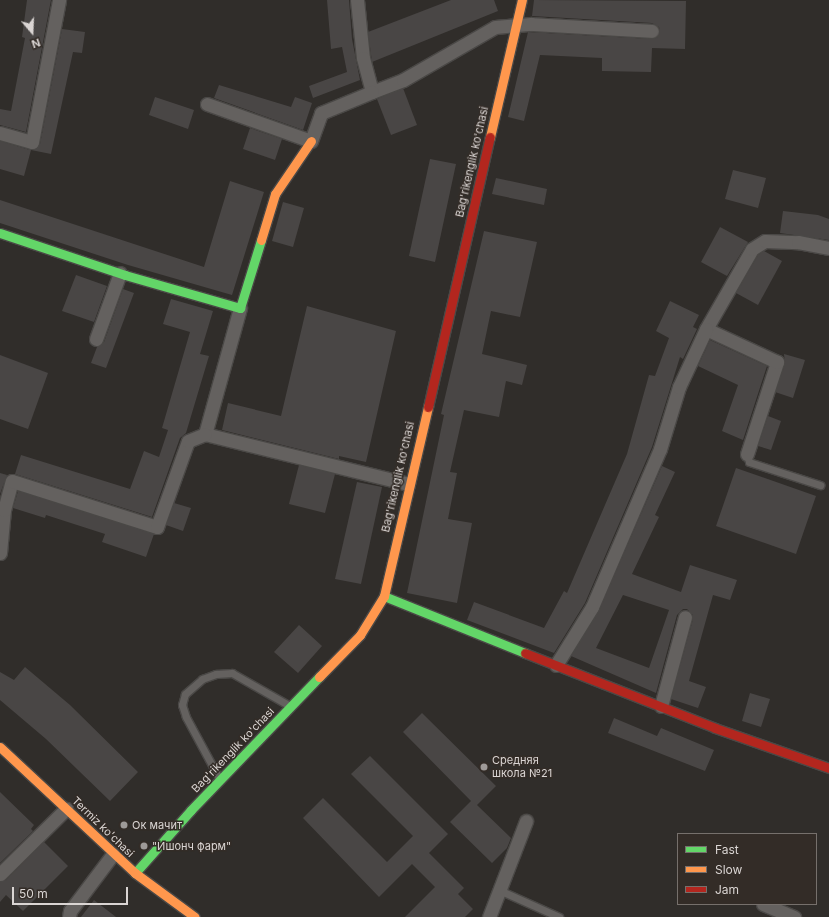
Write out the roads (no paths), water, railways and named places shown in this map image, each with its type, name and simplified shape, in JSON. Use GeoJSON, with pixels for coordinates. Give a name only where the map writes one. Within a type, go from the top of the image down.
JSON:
{"type":"FeatureCollection","features":[{"type":"Feature","properties":{"kind":"main road","name":"Bag'rikenglik ko'chasi"},"geometry":{"type":"LineString","coordinates":[[135,874],[220,780],[360,635],[384,596],[408,484],[522,0]]}},
{"type":"Feature","properties":{"kind":"main road"},"geometry":{"type":"LineString","coordinates":[[0,233],[120,273],[240,308],[275,194],[311,142]]}},
{"type":"Feature","properties":{"kind":"main road"},"geometry":{"type":"LineString","coordinates":[[384,596],[482,638],[829,768]]}},
{"type":"Feature","properties":{"kind":"main road","name":"Termiz ko'chasi"},"geometry":{"type":"LineString","coordinates":[[0,746],[135,874],[195,917]]}},
{"type":"Feature","properties":{"kind":"street"},"geometry":{"type":"LineString","coordinates":[[0,133],[32,142],[59,0]]}},
{"type":"Feature","properties":{"kind":"street"},"geometry":{"type":"LineString","coordinates":[[357,0],[362,58],[372,92]]}},
{"type":"Feature","properties":{"kind":"street"},"geometry":{"type":"LineString","coordinates":[[207,104],[311,142],[321,113],[403,80],[495,26],[517,25],[652,31]]}},
{"type":"Feature","properties":{"kind":"street"},"geometry":{"type":"LineString","coordinates":[[556,665],[592,607],[660,449],[679,387],[706,329],[752,249],[765,241],[798,242],[829,248]]}},
{"type":"Feature","properties":{"kind":"street"},"geometry":{"type":"LineString","coordinates":[[96,339],[120,273]]}},
{"type":"Feature","properties":{"kind":"street"},"geometry":{"type":"LineString","coordinates":[[205,434],[240,308]]}},
{"type":"Feature","properties":{"kind":"street"},"geometry":{"type":"LineString","coordinates":[[706,329],[777,362],[747,454]]}},
{"type":"Feature","properties":{"kind":"street"},"geometry":{"type":"LineString","coordinates":[[0,554],[4,510],[12,481],[157,527],[188,441],[205,434],[408,484]]}},
{"type":"Feature","properties":{"kind":"street"},"geometry":{"type":"LineString","coordinates":[[661,706],[685,617]]}},
{"type":"Feature","properties":{"kind":"street"},"geometry":{"type":"LineString","coordinates":[[0,874],[66,808]]}},
{"type":"Feature","properties":{"kind":"street"},"geometry":{"type":"LineString","coordinates":[[489,917],[526,821]]}},
{"type":"Feature","properties":{"kind":"street"},"geometry":{"type":"LineString","coordinates":[[69,917],[70,911],[113,854]]}},
{"type":"Feature","properties":{"kind":"street"},"geometry":{"type":"LineString","coordinates":[[765,905],[794,917]]}},
{"type":"Feature","properties":{"kind":"lane"},"geometry":{"type":"LineString","coordinates":[[747,454],[749,462],[820,485]]}},
{"type":"Feature","properties":{"kind":"lane"},"geometry":{"type":"LineString","coordinates":[[220,780],[186,717],[182,705],[185,694],[202,679],[216,674],[232,673],[291,707]]}},
{"type":"Feature","properties":{"kind":"lane"},"geometry":{"type":"LineString","coordinates":[[499,890],[559,917]]}},
{"type":"Feature","properties":{"kind":"place","name":"Средняя школа №21"},"geometry":{"type":"Point","coordinates":[484,767]}},
{"type":"Feature","properties":{"kind":"place","name":"Ок мачит"},"geometry":{"type":"Point","coordinates":[124,825]}},
{"type":"Feature","properties":{"kind":"place","name":"\"Ишонч фарм\""},"geometry":{"type":"Point","coordinates":[144,846]}}]}
